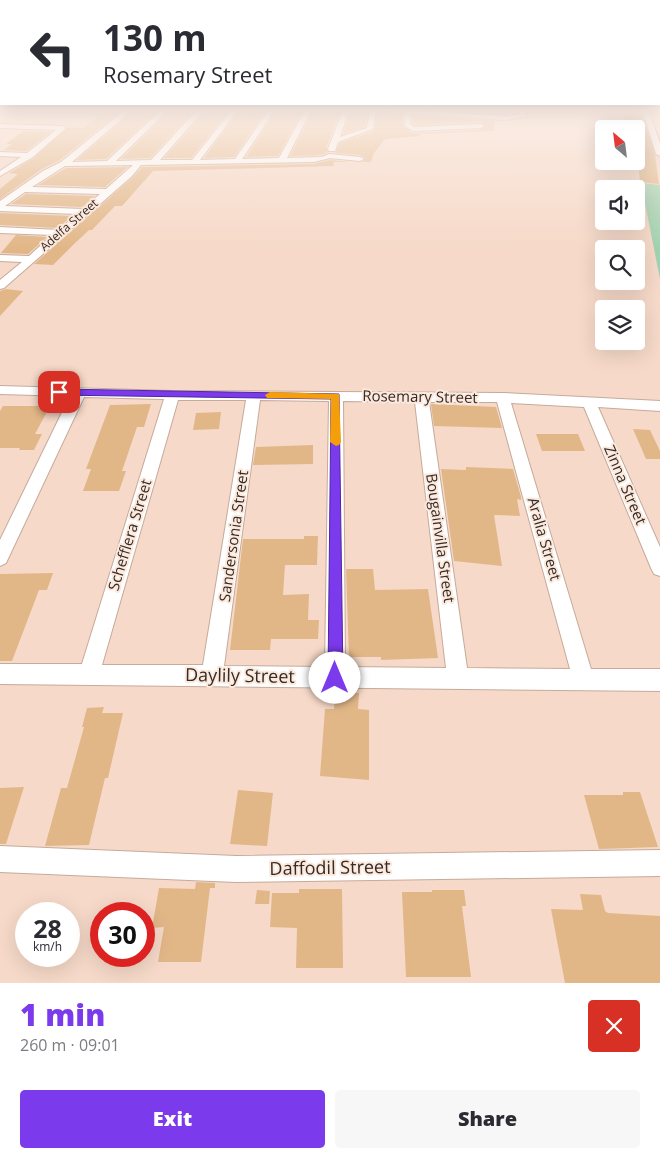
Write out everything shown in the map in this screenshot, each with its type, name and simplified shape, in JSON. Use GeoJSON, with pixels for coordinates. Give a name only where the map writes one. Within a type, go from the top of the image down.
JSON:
{"type":"FeatureCollection","features":[{"type":"Feature","properties":{"kind":"street"},"geometry":{"type":"LineString","coordinates":[[2,172],[29,156]]}},
{"type":"Feature","properties":{"kind":"street"},"geometry":{"type":"LineString","coordinates":[[0,206],[21,189],[64,164],[74,156]]}},
{"type":"Feature","properties":{"kind":"street"},"geometry":{"type":"LineString","coordinates":[[109,164],[117,156]]}},
{"type":"Feature","properties":{"kind":"street"},"geometry":{"type":"LineString","coordinates":[[153,163],[159,156]]}},
{"type":"Feature","properties":{"kind":"street"},"geometry":{"type":"LineString","coordinates":[[194,162],[199,156]]}},
{"type":"Feature","properties":{"kind":"street"},"geometry":{"type":"LineString","coordinates":[[237,162],[241,156]]}},
{"type":"Feature","properties":{"kind":"street"},"geometry":{"type":"LineString","coordinates":[[282,160],[284,156]]}},
{"type":"Feature","properties":{"kind":"street"},"geometry":{"type":"LineString","coordinates":[[64,164],[314,160],[329,156],[360,159]]}},
{"type":"Feature","properties":{"kind":"street","name":"Adelfa Street"},"geometry":{"type":"LineString","coordinates":[[0,286],[138,164]]}},
{"type":"Feature","properties":{"kind":"street"},"geometry":{"type":"LineString","coordinates":[[46,173],[64,173]]}},
{"type":"Feature","properties":{"kind":"street"},"geometry":{"type":"LineString","coordinates":[[21,189],[108,192]]}},
{"type":"Feature","properties":{"kind":"street"},"geometry":{"type":"LineString","coordinates":[[0,206],[84,212]]}},
{"type":"Feature","properties":{"kind":"street"},"geometry":{"type":"LineString","coordinates":[[0,230],[61,233]]}},
{"type":"Feature","properties":{"kind":"street"},"geometry":{"type":"LineString","coordinates":[[0,258],[31,258]]}},
{"type":"Feature","properties":{"kind":"street","name":"Rosemary Street"},"geometry":{"type":"LineString","coordinates":[[0,390],[172,395],[503,398],[660,406]]}},
{"type":"Feature","properties":{"kind":"street"},"geometry":{"type":"LineString","coordinates":[[0,558],[79,393]]}},
{"type":"Feature","properties":{"kind":"street","name":"Schefflera Street"},"geometry":{"type":"LineString","coordinates":[[88,675],[172,395]]}},
{"type":"Feature","properties":{"kind":"street","name":"Sandersonia Street"},"geometry":{"type":"LineString","coordinates":[[212,676],[254,395]]}},
{"type":"Feature","properties":{"kind":"street"},"geometry":{"type":"LineString","coordinates":[[335,678],[336,396]]}},
{"type":"Feature","properties":{"kind":"street","name":"Bougainvilla Street"},"geometry":{"type":"LineString","coordinates":[[421,397],[458,678]]}},
{"type":"Feature","properties":{"kind":"street","name":"Aralia Street"},"geometry":{"type":"LineString","coordinates":[[503,398],[584,680]]}},
{"type":"Feature","properties":{"kind":"street","name":"Zinna Street"},"geometry":{"type":"LineString","coordinates":[[589,402],[660,568]]}},
{"type":"Feature","properties":{"kind":"street","name":"Daylily Street"},"geometry":{"type":"LineString","coordinates":[[0,674],[660,680]]}},
{"type":"Feature","properties":{"kind":"street","name":"Daffodil Street"},"geometry":{"type":"LineString","coordinates":[[0,859],[236,869],[660,863]]}},
{"type":"Feature","properties":{"kind":"green space"},"geometry":{"type":"Polygon","coordinates":[[[645,183],[660,185],[660,279],[645,203],[645,183]]]}},
{"type":"Feature","properties":{"kind":"building"},"geometry":{"type":"Polygon","coordinates":[[[36,156],[65,156],[42,169],[0,199],[0,189],[18,174],[9,173],[36,156]]]}},
{"type":"Feature","properties":{"kind":"building"},"geometry":{"type":"Polygon","coordinates":[[[82,156],[109,156],[106,159],[77,160],[82,156]]]}},
{"type":"Feature","properties":{"kind":"building"},"geometry":{"type":"Polygon","coordinates":[[[124,156],[152,156],[150,158],[121,159],[124,156]]]}},
{"type":"Feature","properties":{"kind":"building"},"geometry":{"type":"Polygon","coordinates":[[[166,156],[193,156],[191,158],[164,158],[166,156]]]}},
{"type":"Feature","properties":{"kind":"building"},"geometry":{"type":"Polygon","coordinates":[[[206,156],[235,156],[234,157],[204,158],[206,156]]]}},
{"type":"Feature","properties":{"kind":"building"},"geometry":{"type":"Polygon","coordinates":[[[247,156],[278,156],[278,156],[247,156]]]}},
{"type":"Feature","properties":{"kind":"building"},"geometry":{"type":"Polygon","coordinates":[[[362,156],[373,156],[371,162],[363,162],[366,158],[362,156]]]}},
{"type":"Feature","properties":{"kind":"building"},"geometry":{"type":"Polygon","coordinates":[[[645,156],[655,156],[659,184],[640,180],[639,170],[645,170],[645,156]]]}},
{"type":"Feature","properties":{"kind":"building"},"geometry":{"type":"Polygon","coordinates":[[[330,160],[350,162],[333,162],[334,166],[153,171],[122,206],[115,206],[92,230],[89,230],[53,265],[34,264],[142,167],[314,164],[330,160]]]}},
{"type":"Feature","properties":{"kind":"building"},"geometry":{"type":"Polygon","coordinates":[[[128,167],[105,187],[38,185],[66,168],[128,167]]]}},
{"type":"Feature","properties":{"kind":"building"},"geometry":{"type":"Polygon","coordinates":[[[26,194],[95,196],[82,207],[11,204],[26,194]]]}},
{"type":"Feature","properties":{"kind":"building"},"geometry":{"type":"Polygon","coordinates":[[[0,213],[72,216],[58,228],[0,225],[0,213]]]}},
{"type":"Feature","properties":{"kind":"building"},"geometry":{"type":"Polygon","coordinates":[[[16,235],[47,237],[28,254],[1,253],[16,235]]]}},
{"type":"Feature","properties":{"kind":"building"},"geometry":{"type":"Polygon","coordinates":[[[6,289],[23,291],[0,316],[0,291],[6,289]]]}},
{"type":"Feature","properties":{"kind":"building"},"geometry":{"type":"Polygon","coordinates":[[[151,404],[144,427],[137,427],[122,471],[126,471],[119,491],[83,491],[91,469],[86,469],[110,405],[151,404]]]}},
{"type":"Feature","properties":{"kind":"building"},"geometry":{"type":"Polygon","coordinates":[[[431,404],[496,407],[502,428],[434,426],[431,404]]]}},
{"type":"Feature","properties":{"kind":"building"},"geometry":{"type":"Polygon","coordinates":[[[3,406],[39,406],[38,408],[49,408],[35,434],[42,434],[34,450],[0,448],[0,411],[3,406]]]}},
{"type":"Feature","properties":{"kind":"building"},"geometry":{"type":"Polygon","coordinates":[[[221,412],[219,429],[193,430],[196,413],[221,412]]]}},
{"type":"Feature","properties":{"kind":"building"},"geometry":{"type":"Polygon","coordinates":[[[633,429],[650,430],[660,451],[660,459],[646,459],[633,429]]]}},
{"type":"Feature","properties":{"kind":"building"},"geometry":{"type":"Polygon","coordinates":[[[536,434],[578,434],[585,451],[542,451],[536,434]]]}},
{"type":"Feature","properties":{"kind":"building"},"geometry":{"type":"Polygon","coordinates":[[[313,445],[313,464],[253,465],[256,447],[313,445]]]}},
{"type":"Feature","properties":{"kind":"building"},"geometry":{"type":"Polygon","coordinates":[[[466,467],[513,469],[521,497],[521,500],[517,499],[520,516],[494,515],[502,566],[454,561],[441,469],[466,470],[466,467]]]}},
{"type":"Feature","properties":{"kind":"building"},"geometry":{"type":"Polygon","coordinates":[[[304,536],[318,536],[317,565],[285,565],[283,595],[309,594],[308,620],[319,620],[318,639],[271,639],[270,650],[230,650],[243,539],[304,539],[304,536]]]}},
{"type":"Feature","properties":{"kind":"building"},"geometry":{"type":"Polygon","coordinates":[[[346,569],[373,569],[375,590],[428,589],[438,658],[381,660],[381,657],[349,657],[346,569]]]}},
{"type":"Feature","properties":{"kind":"building"},"geometry":{"type":"Polygon","coordinates":[[[53,573],[47,590],[39,590],[12,661],[0,661],[0,574],[53,573]]]}},
{"type":"Feature","properties":{"kind":"building"},"geometry":{"type":"Polygon","coordinates":[[[335,692],[359,693],[358,709],[369,710],[369,780],[320,776],[325,709],[334,709],[335,692]]]}},
{"type":"Feature","properties":{"kind":"building"},"geometry":{"type":"Polygon","coordinates":[[[104,707],[102,713],[123,713],[108,778],[105,778],[89,845],[45,846],[61,788],[67,788],[84,727],[82,727],[87,708],[104,707]]]}},
{"type":"Feature","properties":{"kind":"building"},"geometry":{"type":"Polygon","coordinates":[[[24,787],[6,844],[0,844],[0,788],[24,787]]]}},
{"type":"Feature","properties":{"kind":"building"},"geometry":{"type":"Polygon","coordinates":[[[238,790],[273,793],[267,846],[230,844],[238,790]]]}},
{"type":"Feature","properties":{"kind":"building"},"geometry":{"type":"Polygon","coordinates":[[[623,792],[640,792],[658,847],[599,849],[584,795],[623,795],[623,792]]]}},
{"type":"Feature","properties":{"kind":"building"},"geometry":{"type":"Polygon","coordinates":[[[196,882],[215,883],[215,888],[210,888],[201,962],[158,962],[164,927],[155,928],[155,911],[159,888],[195,889],[196,882]]]}},
{"type":"Feature","properties":{"kind":"building"},"geometry":{"type":"Polygon","coordinates":[[[299,889],[342,889],[343,968],[296,968],[297,928],[270,927],[272,893],[299,893],[299,889]]]}},
{"type":"Feature","properties":{"kind":"building"},"geometry":{"type":"Polygon","coordinates":[[[257,890],[270,891],[269,904],[255,904],[257,890]]]}},
{"type":"Feature","properties":{"kind":"building"},"geometry":{"type":"Polygon","coordinates":[[[432,890],[464,890],[466,906],[462,906],[471,977],[406,977],[402,892],[432,892],[432,890]]]}},
{"type":"Feature","properties":{"kind":"building"},"geometry":{"type":"Polygon","coordinates":[[[580,894],[601,895],[605,911],[608,913],[660,916],[660,983],[565,983],[551,909],[583,910],[580,894]]]}},
{"type":"Feature","properties":{"kind":"slow traffic"},"geometry":{"type":"LineString","coordinates":[[270,395],[336,396],[336,442]]}},
{"type":"Feature","properties":{"kind":"route"},"geometry":{"type":"LineString","coordinates":[[59,392],[336,396],[335,678]]}}]}
